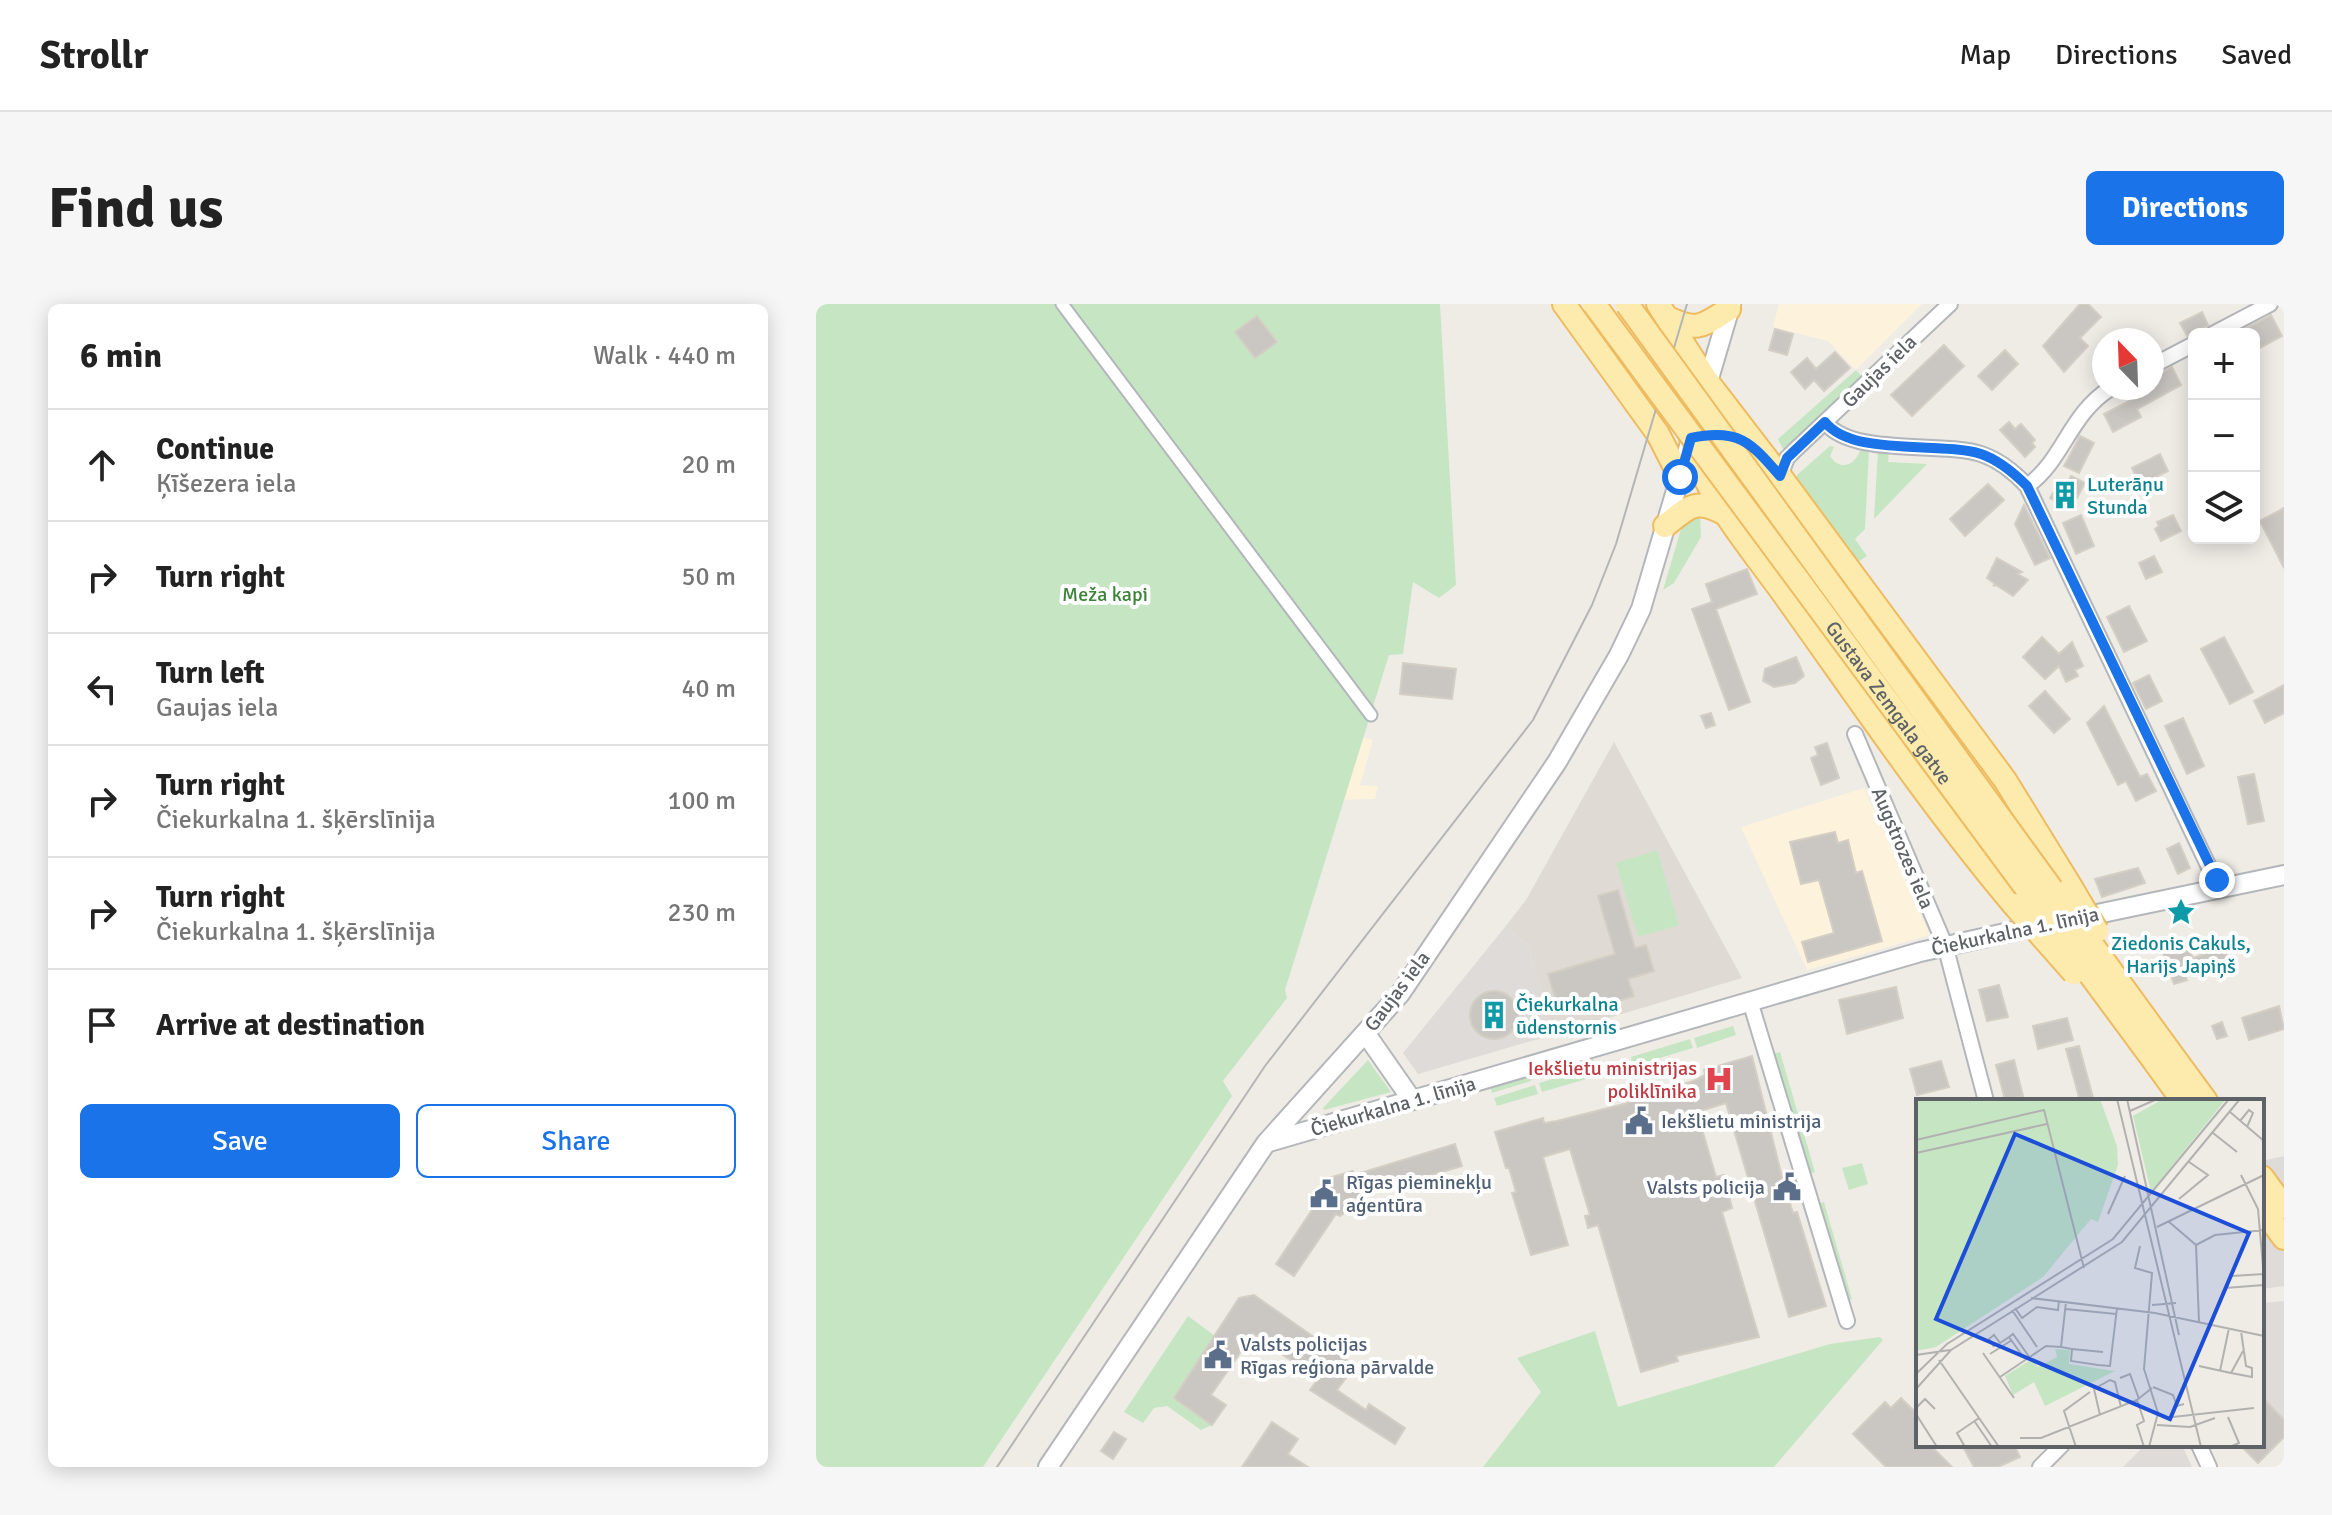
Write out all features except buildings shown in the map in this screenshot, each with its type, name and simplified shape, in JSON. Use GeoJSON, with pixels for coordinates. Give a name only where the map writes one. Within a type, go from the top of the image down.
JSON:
{"type":"FeatureCollection","features":[{"type":"Feature","properties":{"kind":"main road"},"geometry":{"type":"LineString","coordinates":[[1564,304],[1658,434],[1680,477]]}},
{"type":"Feature","properties":{"kind":"main road"},"geometry":{"type":"LineString","coordinates":[[1575,304],[1584,314],[1597,316],[1619,304]]}},
{"type":"Feature","properties":{"kind":"main road","name":"Gustava Zemgala gatve"},"geometry":{"type":"LineString","coordinates":[[1594,304],[2162,1057],[2204,1099]]}},
{"type":"Feature","properties":{"kind":"main road","name":"Gustava Zemgala gatve"},"geometry":{"type":"LineString","coordinates":[[1627,304],[2162,1057],[2182,1099]]}},
{"type":"Feature","properties":{"kind":"main road"},"geometry":{"type":"LineString","coordinates":[[1663,311],[1691,328],[1702,326],[1730,307]]}},
{"type":"Feature","properties":{"kind":"main road"},"geometry":{"type":"LineString","coordinates":[[1663,311],[1707,381],[1753,445],[1780,476],[1849,574],[2005,780],[2162,1057]]}},
{"type":"Feature","properties":{"kind":"main road"},"geometry":{"type":"LineString","coordinates":[[1658,434],[1691,438],[1729,434],[1753,445]]}},
{"type":"Feature","properties":{"kind":"main road"},"geometry":{"type":"LineString","coordinates":[[1691,438],[1696,462],[1729,516],[1972,855],[2162,1057]]}},
{"type":"Feature","properties":{"kind":"main road"},"geometry":{"type":"LineString","coordinates":[[1665,526],[1690,506],[1702,504],[1729,516]]}},
{"type":"Feature","properties":{"kind":"main road"},"geometry":{"type":"LineString","coordinates":[[2264,1180],[2284,1207]]}},
{"type":"Feature","properties":{"kind":"main road"},"geometry":{"type":"LineString","coordinates":[[2264,1211],[2284,1238]]}},
{"type":"Feature","properties":{"kind":"street"},"geometry":{"type":"LineString","coordinates":[[1062,304],[1371,715]]}},
{"type":"Feature","properties":{"kind":"street","name":"Gaujas iela"},"geometry":{"type":"LineString","coordinates":[[1780,476],[1787,458],[1950,304]]}},
{"type":"Feature","properties":{"kind":"street"},"geometry":{"type":"LineString","coordinates":[[2224,328],[2270,304]]}},
{"type":"Feature","properties":{"kind":"street","name":"Gaujas iela"},"geometry":{"type":"LineString","coordinates":[[1048,1467],[1266,1143],[1400,994],[1565,748],[1630,634],[1730,307]]}},
{"type":"Feature","properties":{"kind":"street"},"geometry":{"type":"LineString","coordinates":[[2164,360],[2188,347]]}},
{"type":"Feature","properties":{"kind":"street"},"geometry":{"type":"LineString","coordinates":[[2027,486],[2045,470],[2093,400]]}},
{"type":"Feature","properties":{"kind":"street"},"geometry":{"type":"LineString","coordinates":[[1825,422],[1844,438],[1982,454],[2013,471],[2027,486],[2219,888]]}},
{"type":"Feature","properties":{"kind":"street","name":"Augstrozes iela"},"geometry":{"type":"LineString","coordinates":[[1855,734],[1945,945],[1985,1099]]}},
{"type":"Feature","properties":{"kind":"street","name":"Čiekurkalna 1. līnija"},"geometry":{"type":"LineString","coordinates":[[1266,1143],[1945,945],[2284,875]]}},
{"type":"Feature","properties":{"kind":"street"},"geometry":{"type":"LineString","coordinates":[[1750,1001],[1847,1321]]}},
{"type":"Feature","properties":{"kind":"street"},"geometry":{"type":"LineString","coordinates":[[1366,1034],[1412,1100]]}},
{"type":"Feature","properties":{"kind":"street"},"geometry":{"type":"LineString","coordinates":[[2040,1467],[2060,1447]]}},
{"type":"Feature","properties":{"kind":"street"},"geometry":{"type":"LineString","coordinates":[[2200,1447],[2209,1467]]}},
{"type":"Feature","properties":{"kind":"shaded area"},"geometry":{"type":"Polygon","coordinates":[[[1779,304],[1922,304],[1856,370],[1828,341],[1773,327],[1779,304]]]}},
{"type":"Feature","properties":{"kind":"shaded area"},"geometry":{"type":"Polygon","coordinates":[[[1359,736],[1373,740],[1360,785],[1378,786],[1375,799],[1338,800],[1359,736]]]}},
{"type":"Feature","properties":{"kind":"shaded area"},"geometry":{"type":"Polygon","coordinates":[[[1614,742],[1742,978],[1552,1035],[1528,945],[1505,927],[1526,900],[1614,742]]]}},
{"type":"Feature","properties":{"kind":"shaded area"},"geometry":{"type":"Polygon","coordinates":[[[1864,788],[1930,935],[1807,970],[1741,827],[1864,788]]]}},
{"type":"Feature","properties":{"kind":"shaded area"},"geometry":{"type":"Polygon","coordinates":[[[1505,927],[1528,945],[1552,1035],[1418,1074],[1403,1053],[1505,927]]]}},
{"type":"Feature","properties":{"kind":"shaded area"},"geometry":{"type":"Polygon","coordinates":[[[2284,1156],[2284,1286],[2264,1289],[2264,1161],[2284,1156]]]}},
{"type":"Feature","properties":{"kind":"shaded area"},"geometry":{"type":"Polygon","coordinates":[[[2284,1301],[2284,1437],[2258,1463],[2242,1447],[2264,1447],[2264,1303],[2284,1301]]]}},
{"type":"Feature","properties":{"kind":"shaded area"},"geometry":{"type":"Polygon","coordinates":[[[2143,1447],[2183,1447],[2192,1467],[2123,1467],[2143,1447]]]}},
{"type":"Feature","properties":{"kind":"green space","name":"Meža kapi"},"geometry":{"type":"Polygon","coordinates":[[[816,304],[1440,304],[1456,585],[1439,598],[1413,582],[1403,654],[1389,655],[1285,990],[1287,998],[1223,1081],[1232,1096],[983,1467],[816,1467],[816,304]]]}},
{"type":"Feature","properties":{"kind":"green space"},"geometry":{"type":"Polygon","coordinates":[[[1856,370],[1864,379],[1784,451],[1778,439],[1856,370]]]}},
{"type":"Feature","properties":{"kind":"green space"},"geometry":{"type":"Polygon","coordinates":[[[1830,446],[1834,447],[1830,456],[1842,465],[1851,463],[1860,451],[1869,451],[1865,529],[1855,539],[1867,556],[1856,563],[1797,480],[1797,475],[1830,446]]]}},
{"type":"Feature","properties":{"kind":"green space"},"geometry":{"type":"Polygon","coordinates":[[[1878,451],[1889,452],[1888,462],[1927,464],[1874,519],[1878,451]]]}},
{"type":"Feature","properties":{"kind":"green space"},"geometry":{"type":"Polygon","coordinates":[[[1700,511],[1701,537],[1674,583],[1663,590],[1684,519],[1700,511]]]}},
{"type":"Feature","properties":{"kind":"green space"},"geometry":{"type":"Polygon","coordinates":[[[1657,850],[1679,925],[1638,937],[1616,863],[1657,850]]]}},
{"type":"Feature","properties":{"kind":"green space"},"geometry":{"type":"Polygon","coordinates":[[[1733,1026],[1736,1035],[1697,1048],[1694,1038],[1733,1026]]]}},
{"type":"Feature","properties":{"kind":"green space"},"geometry":{"type":"Polygon","coordinates":[[[1690,1039],[1693,1048],[1633,1066],[1631,1057],[1690,1039]]]}},
{"type":"Feature","properties":{"kind":"green space"},"geometry":{"type":"Polygon","coordinates":[[[1780,1052],[1815,1172],[1809,1174],[1773,1054],[1780,1052]]]}},
{"type":"Feature","properties":{"kind":"green space"},"geometry":{"type":"Polygon","coordinates":[[[1592,1054],[1594,1063],[1538,1079],[1536,1071],[1592,1054]]]}},
{"type":"Feature","properties":{"kind":"green space"},"geometry":{"type":"Polygon","coordinates":[[[1368,1060],[1391,1092],[1324,1110],[1323,1108],[1368,1060]]]}},
{"type":"Feature","properties":{"kind":"green space"},"geometry":{"type":"Polygon","coordinates":[[[1598,1066],[1600,1075],[1542,1092],[1539,1083],[1598,1066]]]}},
{"type":"Feature","properties":{"kind":"green space"},"geometry":{"type":"Polygon","coordinates":[[[1529,1074],[1531,1081],[1492,1093],[1490,1085],[1529,1074]]]}},
{"type":"Feature","properties":{"kind":"green space"},"geometry":{"type":"Polygon","coordinates":[[[1535,1085],[1538,1094],[1497,1106],[1494,1098],[1535,1085]]]}},
{"type":"Feature","properties":{"kind":"green space"},"geometry":{"type":"Polygon","coordinates":[[[1862,1163],[1868,1184],[1849,1190],[1842,1168],[1862,1163]]]}},
{"type":"Feature","properties":{"kind":"green space"},"geometry":{"type":"Polygon","coordinates":[[[1824,1202],[1852,1299],[1846,1301],[1817,1204],[1824,1202]]]}},
{"type":"Feature","properties":{"kind":"green space"},"geometry":{"type":"Polygon","coordinates":[[[1188,1316],[1215,1336],[1174,1398],[1212,1425],[1201,1430],[1167,1406],[1154,1408],[1143,1423],[1124,1412],[1188,1316]]]}},
{"type":"Feature","properties":{"kind":"green space"},"geometry":{"type":"Polygon","coordinates":[[[1595,1331],[1618,1407],[1830,1344],[1880,1337],[1883,1340],[1774,1467],[1483,1467],[1541,1392],[1517,1358],[1595,1331]]]}},
{"type":"Feature","properties":{"kind":"tram line"},"geometry":{"type":"LineString","coordinates":[[997,1467],[1265,1066],[1533,720],[1592,605],[1616,544],[1687,304]]}},
{"type":"Feature","properties":{"kind":"place","name":"Luterāņu Stunda"},"geometry":{"type":"Point","coordinates":[2065,495]}},
{"type":"Feature","properties":{"kind":"place","name":"Ziedonis Cakuls, Harijs Japiņš"},"geometry":{"type":"Point","coordinates":[2181,912]}},
{"type":"Feature","properties":{"kind":"place","name":"Čiekurkalna ūdenstornis"},"geometry":{"type":"Point","coordinates":[1494,1015]}},
{"type":"Feature","properties":{"kind":"place","name":"Iekšlietu ministrijas poliklīnika"},"geometry":{"type":"Point","coordinates":[1719,1079]}},
{"type":"Feature","properties":{"kind":"place","name":"Iekšlietu ministrija"},"geometry":{"type":"Point","coordinates":[1639,1121]}},
{"type":"Feature","properties":{"kind":"place","name":"Valsts policija"},"geometry":{"type":"Point","coordinates":[1787,1187]}},
{"type":"Feature","properties":{"kind":"place","name":"Rīgas pieminekļu aģentūra"},"geometry":{"type":"Point","coordinates":[1324,1194]}},
{"type":"Feature","properties":{"kind":"place","name":"Valsts policijas Rīgas reģiona pārvalde"},"geometry":{"type":"Point","coordinates":[1218,1355]}},
{"type":"Feature","properties":{"kind":"route"},"geometry":{"type":"LineString","coordinates":[[1680,477],[1691,438],[1710,434],[1729,434],[1753,445],[1780,476],[1787,458],[1825,422],[1844,438],[1982,454],[2013,471],[2027,486],[2217,880]]}}]}
